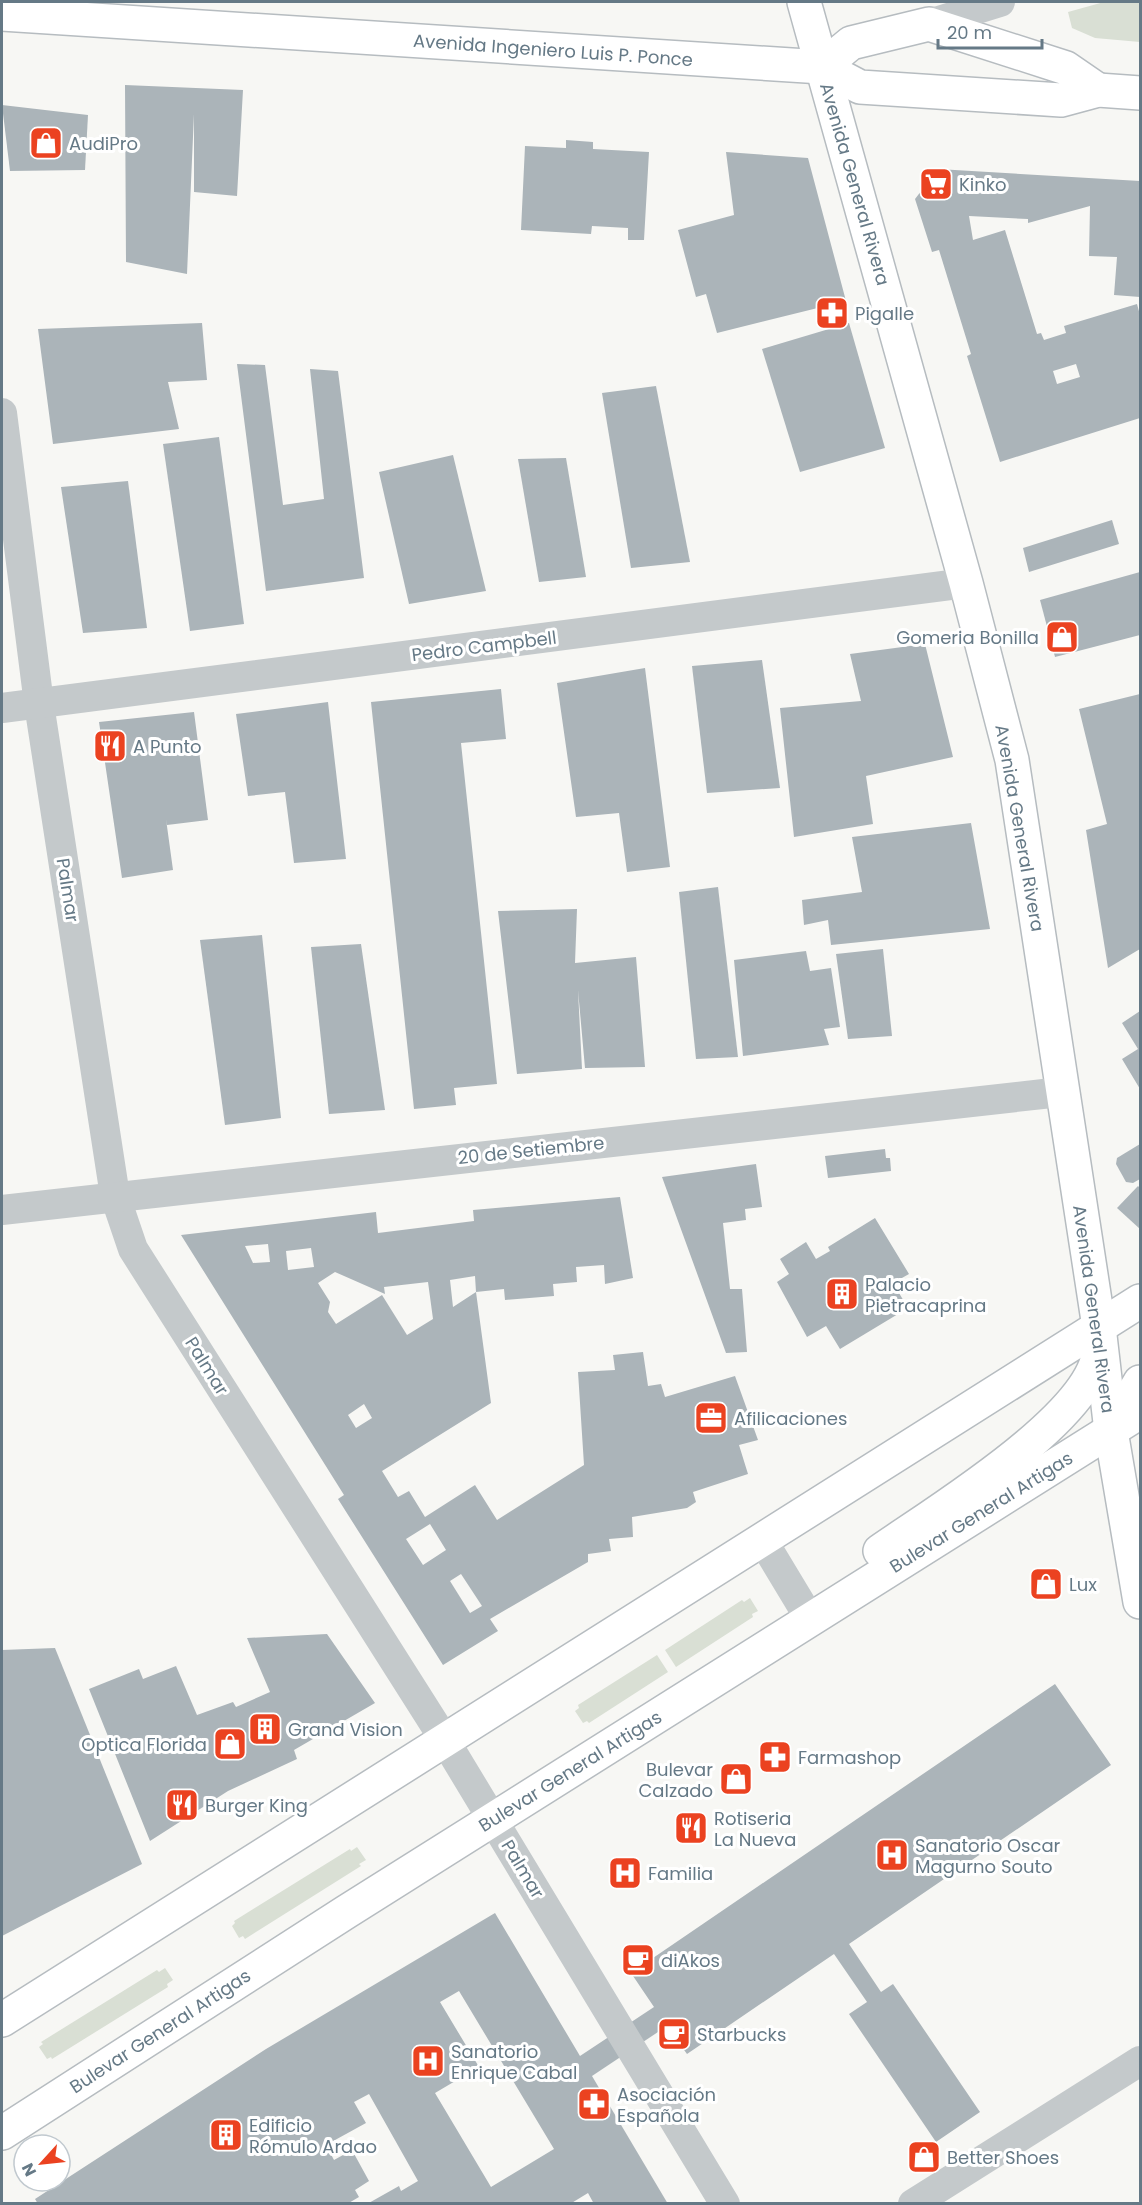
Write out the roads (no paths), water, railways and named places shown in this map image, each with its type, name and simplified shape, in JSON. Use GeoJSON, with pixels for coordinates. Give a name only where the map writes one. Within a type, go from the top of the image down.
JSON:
{"type":"FeatureCollection","features":[{"type":"Feature","properties":{"kind":"main road","name":"Avenida General Rivera"},"geometry":{"type":"LineString","coordinates":[[804,2],[966,582],[1012,760],[1061,1092],[1099,1327],[1111,1431],[1140,1602]]}},
{"type":"Feature","properties":{"kind":"main road","name":"Avenida Ingeniero Luis P. Ponce"},"geometry":{"type":"LineString","coordinates":[[2,14],[822,67],[860,87],[1061,100],[1098,90],[1140,93]]}},
{"type":"Feature","properties":{"kind":"main road"},"geometry":{"type":"LineString","coordinates":[[822,67],[851,43],[929,24],[1066,68],[1098,90]]}},
{"type":"Feature","properties":{"kind":"main road"},"geometry":{"type":"LineString","coordinates":[[2,2020],[1140,1301]]}},
{"type":"Feature","properties":{"kind":"main road"},"geometry":{"type":"LineString","coordinates":[[821,1613],[863,1563],[992,1473],[1068,1408],[1093,1371],[1098,1354],[1099,1327]]}},
{"type":"Feature","properties":{"kind":"main road"},"geometry":{"type":"LineString","coordinates":[[1111,1431],[1140,1382]]}},
{"type":"Feature","properties":{"kind":"main road","name":"Bulevar General Artigas"},"geometry":{"type":"LineString","coordinates":[[2,2133],[1140,1412]]}},
{"type":"Feature","properties":{"kind":"street"},"geometry":{"type":"LineString","coordinates":[[929,24],[1000,2]]}},
{"type":"Feature","properties":{"kind":"street","name":"Palmar"},"geometry":{"type":"LineString","coordinates":[[2,413],[39,704],[115,1196],[133,1249],[444,1739],[725,2204]]}},
{"type":"Feature","properties":{"kind":"street","name":"Pedro Campbell"},"geometry":{"type":"LineString","coordinates":[[2,708],[966,582]]}},
{"type":"Feature","properties":{"kind":"street","name":"20 de Setiembre"},"geometry":{"type":"LineString","coordinates":[[2,1210],[1061,1092]]}},
{"type":"Feature","properties":{"kind":"street"},"geometry":{"type":"LineString","coordinates":[[763,1541],[821,1613]]}},
{"type":"Feature","properties":{"kind":"street"},"geometry":{"type":"LineString","coordinates":[[913,2204],[1140,2061]]}},
{"type":"Feature","properties":{"kind":"place","name":"AudiPro"},"geometry":{"type":"Point","coordinates":[46,143]}},
{"type":"Feature","properties":{"kind":"place","name":"Kinko"},"geometry":{"type":"Point","coordinates":[936,184]}},
{"type":"Feature","properties":{"kind":"place","name":"Pigalle"},"geometry":{"type":"Point","coordinates":[832,313]}},
{"type":"Feature","properties":{"kind":"place","name":"Gomeria Bonilla"},"geometry":{"type":"Point","coordinates":[1062,637]}},
{"type":"Feature","properties":{"kind":"place","name":"A Punto"},"geometry":{"type":"Point","coordinates":[110,746]}},
{"type":"Feature","properties":{"kind":"place","name":"Palacio Pietracaprina"},"geometry":{"type":"Point","coordinates":[842,1294]}},
{"type":"Feature","properties":{"kind":"place","name":"Afilicaciones"},"geometry":{"type":"Point","coordinates":[711,1418]}},
{"type":"Feature","properties":{"kind":"place","name":"Lux"},"geometry":{"type":"Point","coordinates":[1046,1584]}},
{"type":"Feature","properties":{"kind":"place","name":"Grand Vision"},"geometry":{"type":"Point","coordinates":[265,1729]}},
{"type":"Feature","properties":{"kind":"place","name":"Optica Florida"},"geometry":{"type":"Point","coordinates":[230,1744]}},
{"type":"Feature","properties":{"kind":"place","name":"Farmashop"},"geometry":{"type":"Point","coordinates":[775,1757]}},
{"type":"Feature","properties":{"kind":"place","name":"Bulevar Calzado"},"geometry":{"type":"Point","coordinates":[736,1779]}},
{"type":"Feature","properties":{"kind":"place","name":"Burger King"},"geometry":{"type":"Point","coordinates":[182,1805]}},
{"type":"Feature","properties":{"kind":"place","name":"Rotiseria La Nueva"},"geometry":{"type":"Point","coordinates":[691,1828]}},
{"type":"Feature","properties":{"kind":"place","name":"Sanatorio Oscar Magurno Souto"},"geometry":{"type":"Point","coordinates":[892,1855]}},
{"type":"Feature","properties":{"kind":"place","name":"Familia"},"geometry":{"type":"Point","coordinates":[625,1873]}},
{"type":"Feature","properties":{"kind":"place","name":"diAkos"},"geometry":{"type":"Point","coordinates":[638,1960]}},
{"type":"Feature","properties":{"kind":"place","name":"Starbucks"},"geometry":{"type":"Point","coordinates":[674,2034]}},
{"type":"Feature","properties":{"kind":"place","name":"Sanatorio Enrique Cabal"},"geometry":{"type":"Point","coordinates":[428,2061]}},
{"type":"Feature","properties":{"kind":"place","name":"Asociación Española"},"geometry":{"type":"Point","coordinates":[594,2104]}},
{"type":"Feature","properties":{"kind":"place","name":"Edificio Rómulo Ardao"},"geometry":{"type":"Point","coordinates":[226,2135]}},
{"type":"Feature","properties":{"kind":"place","name":"Better Shoes"},"geometry":{"type":"Point","coordinates":[924,2157]}}]}
